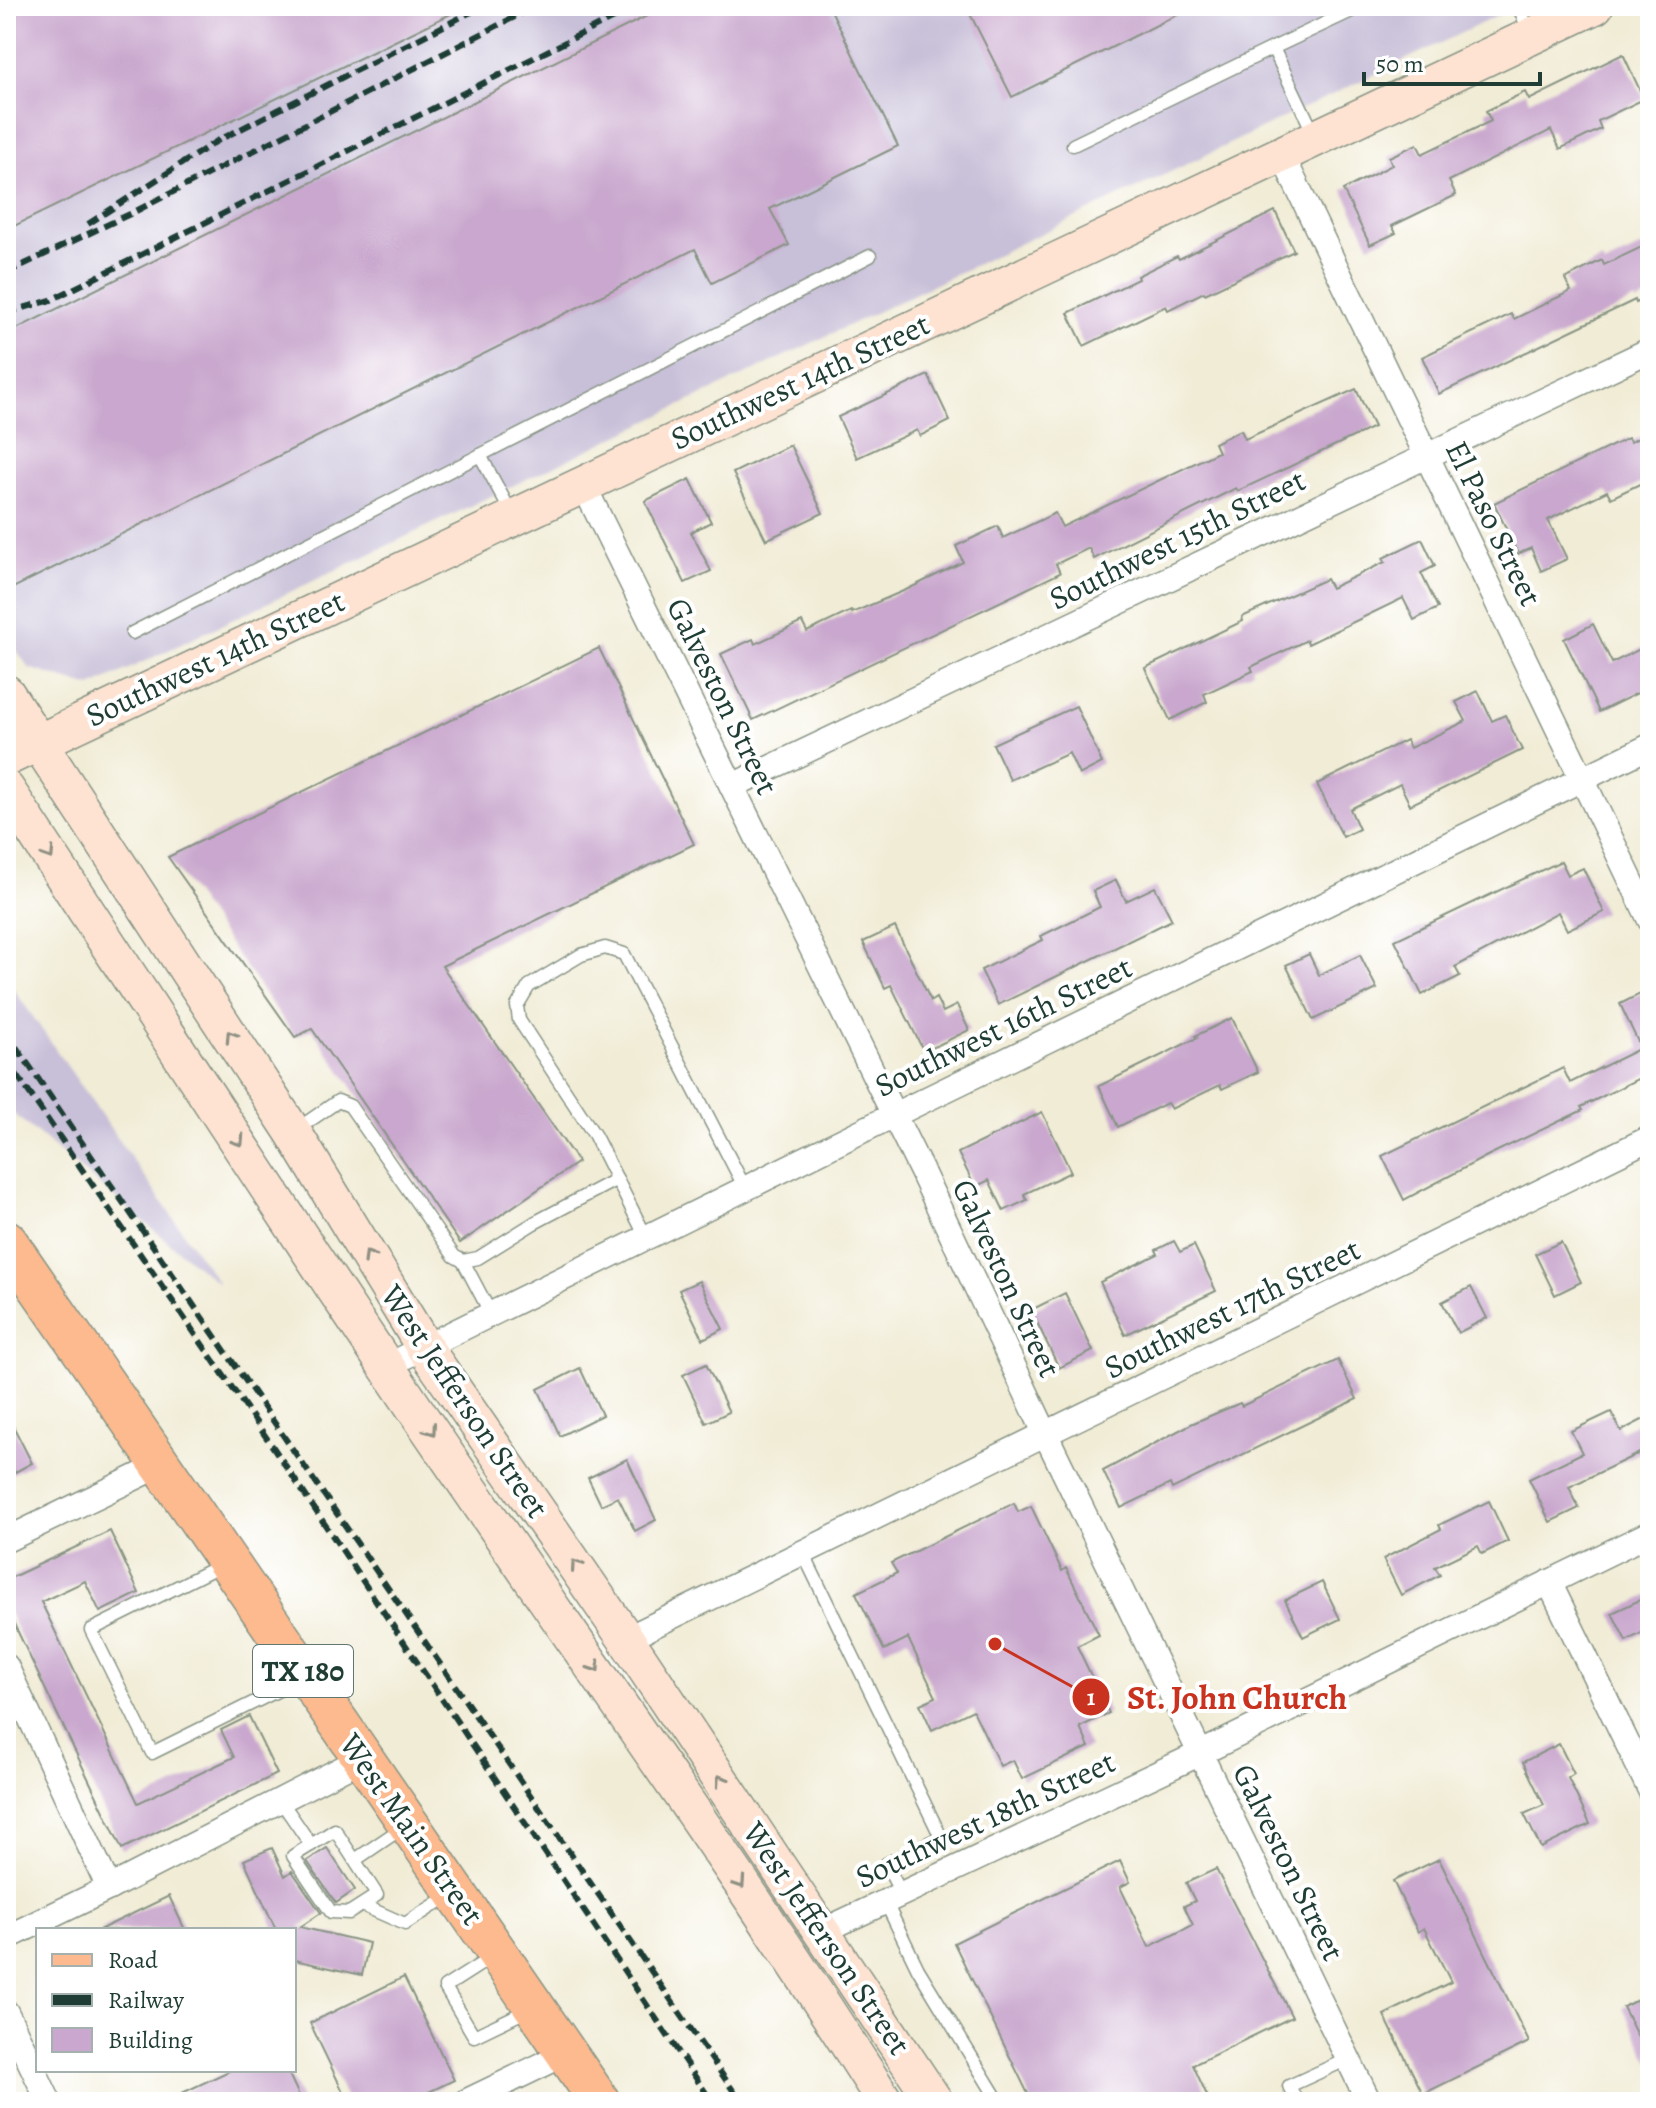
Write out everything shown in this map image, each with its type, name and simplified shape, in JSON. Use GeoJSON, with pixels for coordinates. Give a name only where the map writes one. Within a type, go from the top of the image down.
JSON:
{"type":"FeatureCollection","features":[{"type":"Feature","properties":{"kind":"main road","name":"Southwest 14th Street"},"geometry":{"type":"LineString","coordinates":[[6,758],[1315,137],[1525,21],[1595,6]]}},
{"type":"Feature","properties":{"kind":"main road","name":"West Jefferson Street"},"geometry":{"type":"LineString","coordinates":[[6,693],[293,1132],[424,1347],[626,1639],[935,2102]]}},
{"type":"Feature","properties":{"kind":"main road","name":"West Jefferson Street"},"geometry":{"type":"LineString","coordinates":[[6,789],[386,1366],[601,1676],[837,2025],[885,2102]]}},
{"type":"Feature","properties":{"kind":"main road","name":"West Main Street"},"geometry":{"type":"LineString","coordinates":[[6,1240],[600,2102]]}},
{"type":"Feature","properties":{"kind":"street","name":"El Paso Street"},"geometry":{"type":"LineString","coordinates":[[1281,153],[1650,920]]}},
{"type":"Feature","properties":{"kind":"street","name":"Southwest 15th Street"},"geometry":{"type":"LineString","coordinates":[[732,786],[1650,350]]}},
{"type":"Feature","properties":{"kind":"street","name":"Galveston Street"},"geometry":{"type":"LineString","coordinates":[[583,484],[894,1115],[1369,2102]]}},
{"type":"Feature","properties":{"kind":"street","name":"Southwest 16th Street"},"geometry":{"type":"LineString","coordinates":[[386,1366],[1650,746]]}},
{"type":"Feature","properties":{"kind":"street","name":"Southwest 17th Street"},"geometry":{"type":"LineString","coordinates":[[626,1639],[1650,1138]]}},
{"type":"Feature","properties":{"kind":"street"},"geometry":{"type":"LineString","coordinates":[[6,1540],[161,1465]]}},
{"type":"Feature","properties":{"kind":"street","name":"Southwest 18th Street"},"geometry":{"type":"LineString","coordinates":[[823,1931],[1201,1753],[1650,1533]]}},
{"type":"Feature","properties":{"kind":"street"},"geometry":{"type":"LineString","coordinates":[[1549,1582],[1650,1790]]}},
{"type":"Feature","properties":{"kind":"street"},"geometry":{"type":"LineString","coordinates":[[6,1666],[109,1888]]}},
{"type":"Feature","properties":{"kind":"street"},"geometry":{"type":"LineString","coordinates":[[6,1938],[363,1758]]}},
{"type":"Feature","properties":{"kind":"street"},"geometry":{"type":"LineString","coordinates":[[6,2012],[49,2102]]}},
{"type":"Feature","properties":{"kind":"street"},"geometry":{"type":"LineString","coordinates":[[477,2100],[567,2053]]}},
{"type":"Feature","properties":{"kind":"lane"},"geometry":{"type":"LineString","coordinates":[[1073,145],[1362,6]]}},
{"type":"Feature","properties":{"kind":"lane"},"geometry":{"type":"LineString","coordinates":[[1273,48],[1315,137]]}},
{"type":"Feature","properties":{"kind":"lane"},"geometry":{"type":"LineString","coordinates":[[132,633],[870,256]]}},
{"type":"Feature","properties":{"kind":"lane"},"geometry":{"type":"LineString","coordinates":[[480,455],[514,517]]}},
{"type":"Feature","properties":{"kind":"lane"},"geometry":{"type":"LineString","coordinates":[[646,1237],[595,1136],[519,1020],[517,1006],[529,986],[581,955],[605,948],[624,954],[745,1188]]}},
{"type":"Feature","properties":{"kind":"lane"},"geometry":{"type":"LineString","coordinates":[[293,1132],[338,1101],[350,1106],[454,1256],[463,1261],[491,1314]]}},
{"type":"Feature","properties":{"kind":"lane"},"geometry":{"type":"LineString","coordinates":[[463,1261],[478,1258],[534,1223],[617,1179]]}},
{"type":"Feature","properties":{"kind":"lane"},"geometry":{"type":"LineString","coordinates":[[803,1553],[941,1837],[886,1864],[893,1897],[918,1969],[999,2102]]}},
{"type":"Feature","properties":{"kind":"lane"},"geometry":{"type":"LineString","coordinates":[[228,1562],[91,1630],[152,1753],[306,1676]]}},
{"type":"Feature","properties":{"kind":"lane"},"geometry":{"type":"LineString","coordinates":[[281,1801],[311,1845]]}},
{"type":"Feature","properties":{"kind":"lane"},"geometry":{"type":"LineString","coordinates":[[355,1860],[408,1823]]}},
{"type":"Feature","properties":{"kind":"lane"},"geometry":{"type":"LineString","coordinates":[[335,1830],[355,1860],[377,1895],[349,1913],[331,1912],[293,1856],[335,1830]]}},
{"type":"Feature","properties":{"kind":"lane"},"geometry":{"type":"LineString","coordinates":[[362,1905],[405,1924],[455,1892]]}},
{"type":"Feature","properties":{"kind":"lane"},"geometry":{"type":"LineString","coordinates":[[498,1954],[445,1987],[474,2036],[535,2007]]}},
{"type":"Feature","properties":{"kind":"lane"},"geometry":{"type":"LineString","coordinates":[[1297,2102],[1289,2086],[1348,2059]]}},
{"type":"Feature","properties":{"kind":"shaded area"},"geometry":{"type":"Polygon","coordinates":[[[6,6],[1518,6],[91,687],[29,668],[6,635],[6,6]]]}},
{"type":"Feature","properties":{"kind":"shaded area"},"geometry":{"type":"Polygon","coordinates":[[[6,978],[219,1284],[10,1111],[6,1105],[6,978]]]}},
{"type":"Feature","properties":{"kind":"building"},"geometry":{"type":"Polygon","coordinates":[[[6,6],[467,6],[6,230],[6,6]]]}},
{"type":"Feature","properties":{"kind":"building"},"geometry":{"type":"Polygon","coordinates":[[[667,6],[829,6],[898,146],[770,209],[789,245],[712,283],[695,249],[11,589],[6,579],[6,334],[667,6]]]}},
{"type":"Feature","properties":{"kind":"building"},"geometry":{"type":"Polygon","coordinates":[[[966,6],[1195,6],[1012,97],[966,6]]]}},
{"type":"Feature","properties":{"kind":"building"},"geometry":{"type":"Polygon","coordinates":[[[1623,54],[1644,99],[1598,121],[1601,129],[1560,149],[1551,130],[1449,181],[1456,195],[1392,226],[1396,233],[1370,245],[1343,190],[1392,165],[1389,157],[1417,144],[1422,154],[1491,121],[1486,111],[1525,92],[1529,100],[1623,54]]]}},
{"type":"Feature","properties":{"kind":"building"},"geometry":{"type":"Polygon","coordinates":[[[1275,211],[1294,251],[1168,310],[1166,306],[1084,346],[1068,313],[1177,256],[1179,259],[1275,211]]]}},
{"type":"Feature","properties":{"kind":"building"},"geometry":{"type":"Polygon","coordinates":[[[1650,243],[1650,296],[1636,303],[1635,300],[1439,394],[1422,357],[1511,314],[1514,319],[1571,291],[1565,279],[1602,260],[1604,265],[1650,243]]]}},
{"type":"Feature","properties":{"kind":"building"},"geometry":{"type":"Polygon","coordinates":[[[928,375],[950,421],[920,436],[917,430],[857,458],[838,417],[928,375]]]}},
{"type":"Feature","properties":{"kind":"building"},"geometry":{"type":"Polygon","coordinates":[[[1356,389],[1374,427],[1238,491],[1236,488],[1094,559],[1089,548],[1056,564],[1060,573],[753,720],[721,654],[753,639],[755,644],[802,622],[807,632],[908,589],[963,562],[956,546],[998,526],[1003,538],[1055,513],[1062,527],[1218,452],[1214,443],[1241,430],[1245,439],[1356,389]]]}},
{"type":"Feature","properties":{"kind":"building"},"geometry":{"type":"Polygon","coordinates":[[[1650,433],[1650,479],[1611,498],[1607,491],[1548,520],[1567,559],[1541,571],[1531,548],[1518,554],[1494,503],[1628,438],[1630,442],[1650,433]]]}},
{"type":"Feature","properties":{"kind":"building"},"geometry":{"type":"Polygon","coordinates":[[[790,445],[823,513],[766,540],[733,473],[790,445]]]}},
{"type":"Feature","properties":{"kind":"building"},"geometry":{"type":"Polygon","coordinates":[[[690,479],[711,522],[691,532],[711,571],[685,583],[645,501],[690,479]]]}},
{"type":"Feature","properties":{"kind":"building"},"geometry":{"type":"Polygon","coordinates":[[[1422,539],[1435,566],[1421,573],[1438,608],[1414,620],[1403,598],[1308,644],[1307,640],[1251,667],[1253,671],[1204,694],[1207,702],[1170,720],[1145,668],[1243,621],[1242,617],[1326,579],[1331,588],[1385,562],[1383,558],[1422,539]]]}},
{"type":"Feature","properties":{"kind":"building"},"geometry":{"type":"Polygon","coordinates":[[[1593,624],[1612,663],[1650,644],[1650,687],[1599,712],[1564,639],[1593,624]]]}},
{"type":"Feature","properties":{"kind":"building"},"geometry":{"type":"Polygon","coordinates":[[[599,648],[694,844],[442,966],[578,1162],[460,1243],[312,1029],[295,1037],[168,857],[599,648]]]}},
{"type":"Feature","properties":{"kind":"building"},"geometry":{"type":"Polygon","coordinates":[[[1478,691],[1492,721],[1505,715],[1522,750],[1410,805],[1400,784],[1350,809],[1359,829],[1343,837],[1317,784],[1406,740],[1410,748],[1466,721],[1456,702],[1478,691]]]}},
{"type":"Feature","properties":{"kind":"building"},"geometry":{"type":"Polygon","coordinates":[[[1076,706],[1102,763],[1079,775],[1069,753],[1010,780],[993,744],[1076,706]]]}},
{"type":"Feature","properties":{"kind":"building"},"geometry":{"type":"Polygon","coordinates":[[[1561,861],[1568,875],[1583,868],[1604,912],[1567,930],[1558,912],[1455,967],[1460,976],[1422,995],[1395,940],[1561,861]]]}},
{"type":"Feature","properties":{"kind":"building"},"geometry":{"type":"Polygon","coordinates":[[[1116,880],[1126,901],[1155,887],[1172,920],[998,1005],[981,970],[1043,940],[1041,936],[1100,907],[1093,891],[1116,880]]]}},
{"type":"Feature","properties":{"kind":"building"},"geometry":{"type":"Polygon","coordinates":[[[895,927],[931,1001],[936,998],[943,1012],[957,1005],[969,1030],[924,1052],[891,985],[885,988],[863,942],[895,927]]]}},
{"type":"Feature","properties":{"kind":"building"},"geometry":{"type":"Polygon","coordinates":[[[1309,954],[1319,975],[1360,955],[1377,989],[1313,1020],[1286,965],[1309,954]]]}},
{"type":"Feature","properties":{"kind":"building"},"geometry":{"type":"Polygon","coordinates":[[[1650,989],[1650,1073],[1404,1200],[1382,1156],[1563,1068],[1570,1083],[1641,1048],[1620,1004],[1650,989]]]}},
{"type":"Feature","properties":{"kind":"building"},"geometry":{"type":"Polygon","coordinates":[[[1232,1018],[1258,1072],[1222,1089],[1220,1085],[1171,1109],[1167,1103],[1118,1127],[1099,1086],[1232,1018]]]}},
{"type":"Feature","properties":{"kind":"building"},"geometry":{"type":"Polygon","coordinates":[[[1042,1112],[1071,1172],[1024,1194],[1027,1200],[1004,1211],[989,1180],[975,1187],[958,1153],[1042,1112]]]}},
{"type":"Feature","properties":{"kind":"building"},"geometry":{"type":"Polygon","coordinates":[[[1174,1241],[1180,1252],[1194,1245],[1216,1291],[1125,1335],[1100,1282],[1158,1254],[1156,1250],[1174,1241]]]}},
{"type":"Feature","properties":{"kind":"building"},"geometry":{"type":"Polygon","coordinates":[[[1561,1242],[1581,1282],[1555,1295],[1535,1254],[1561,1242]]]}},
{"type":"Feature","properties":{"kind":"building"},"geometry":{"type":"Polygon","coordinates":[[[699,1281],[723,1329],[703,1339],[679,1290],[699,1281]]]}},
{"type":"Feature","properties":{"kind":"building"},"geometry":{"type":"Polygon","coordinates":[[[1471,1287],[1487,1318],[1458,1333],[1442,1302],[1471,1287]]]}},
{"type":"Feature","properties":{"kind":"building"},"geometry":{"type":"Polygon","coordinates":[[[1065,1293],[1093,1351],[1059,1368],[1031,1310],[1065,1293]]]}},
{"type":"Feature","properties":{"kind":"building"},"geometry":{"type":"Polygon","coordinates":[[[1338,1360],[1357,1399],[1172,1489],[1170,1484],[1121,1508],[1103,1471],[1191,1424],[1240,1403],[1242,1406],[1338,1360]]]}},
{"type":"Feature","properties":{"kind":"building"},"geometry":{"type":"Polygon","coordinates":[[[706,1364],[729,1412],[706,1423],[683,1375],[706,1364]]]}},
{"type":"Feature","properties":{"kind":"building"},"geometry":{"type":"Polygon","coordinates":[[[580,1368],[602,1415],[560,1436],[538,1389],[580,1368]]]}},
{"type":"Feature","properties":{"kind":"building"},"geometry":{"type":"Polygon","coordinates":[[[6,1412],[32,1463],[6,1477],[6,1412]]]}},
{"type":"Feature","properties":{"kind":"building"},"geometry":{"type":"Polygon","coordinates":[[[1611,1412],[1621,1431],[1650,1416],[1650,1448],[1569,1487],[1579,1508],[1550,1522],[1529,1479],[1582,1453],[1571,1431],[1611,1412]]]}},
{"type":"Feature","properties":{"kind":"building"},"geometry":{"type":"Polygon","coordinates":[[[627,1459],[656,1520],[635,1531],[618,1497],[601,1505],[588,1478],[627,1459]]]}},
{"type":"Feature","properties":{"kind":"building"},"geometry":{"type":"Polygon","coordinates":[[[1489,1501],[1508,1541],[1482,1554],[1478,1546],[1435,1567],[1440,1575],[1401,1595],[1383,1559],[1441,1529],[1439,1525],[1489,1501]]]}},
{"type":"Feature","properties":{"kind":"building"},"geometry":{"type":"Polygon","coordinates":[[[1014,1503],[1018,1512],[1031,1506],[1062,1571],[1066,1568],[1099,1635],[1077,1646],[1109,1713],[1080,1727],[1089,1747],[1022,1779],[1013,1760],[1000,1766],[973,1710],[932,1730],[920,1704],[936,1697],[908,1638],[884,1650],[856,1593],[897,1573],[891,1563],[1014,1503]]]}},
{"type":"Feature","properties":{"kind":"building"},"geometry":{"type":"Polygon","coordinates":[[[110,1531],[139,1593],[100,1612],[85,1581],[41,1602],[138,1803],[234,1757],[221,1730],[249,1716],[277,1774],[122,1849],[6,1607],[6,1580],[110,1531]]]}},
{"type":"Feature","properties":{"kind":"building"},"geometry":{"type":"Polygon","coordinates":[[[1322,1582],[1340,1619],[1303,1637],[1285,1600],[1322,1582]]]}},
{"type":"Feature","properties":{"kind":"building"},"geometry":{"type":"Polygon","coordinates":[[[1650,1595],[1650,1629],[1626,1641],[1612,1613],[1650,1595]]]}},
{"type":"Feature","properties":{"kind":"building"},"geometry":{"type":"Polygon","coordinates":[[[1559,1744],[1574,1774],[1568,1778],[1590,1824],[1541,1848],[1524,1814],[1544,1805],[1523,1762],[1559,1744]]]}},
{"type":"Feature","properties":{"kind":"building"},"geometry":{"type":"Polygon","coordinates":[[[272,1848],[285,1876],[292,1871],[321,1913],[300,1927],[369,1943],[362,1975],[296,1960],[296,1928],[275,1928],[244,1860],[272,1848]]]}},
{"type":"Feature","properties":{"kind":"building"},"geometry":{"type":"Polygon","coordinates":[[[327,1848],[355,1890],[336,1903],[307,1861],[327,1848]]]}},
{"type":"Feature","properties":{"kind":"building"},"geometry":{"type":"Polygon","coordinates":[[[1439,1859],[1529,2042],[1423,2094],[1384,2015],[1451,1982],[1424,1928],[1418,1932],[1393,1881],[1439,1859]]]}},
{"type":"Feature","properties":{"kind":"building"},"geometry":{"type":"Polygon","coordinates":[[[1120,1861],[1130,1882],[1120,1887],[1149,1947],[1193,1925],[1184,1906],[1195,1901],[1186,1883],[1216,1869],[1292,2017],[1193,2065],[1210,2102],[1032,2102],[954,1943],[1120,1861]]]}},
{"type":"Feature","properties":{"kind":"building"},"geometry":{"type":"Polygon","coordinates":[[[169,1896],[184,1928],[103,1928],[169,1896]]]}},
{"type":"Feature","properties":{"kind":"building"},"geometry":{"type":"Polygon","coordinates":[[[404,1977],[454,2080],[408,2102],[348,2102],[310,2023],[404,1977]]]}},
{"type":"Feature","properties":{"kind":"building"},"geometry":{"type":"Polygon","coordinates":[[[1650,1994],[1650,2062],[1623,2007],[1650,1994]]]}},
{"type":"Feature","properties":{"kind":"building"},"geometry":{"type":"Polygon","coordinates":[[[227,2072],[288,2072],[302,2102],[163,2102],[227,2072]]]}},
{"type":"Feature","properties":{"kind":"railway"},"geometry":{"type":"LineString","coordinates":[[88,224],[217,141],[483,6]]}},
{"type":"Feature","properties":{"kind":"railway"},"geometry":{"type":"LineString","coordinates":[[6,273],[132,213],[536,6]]}},
{"type":"Feature","properties":{"kind":"railway"},"geometry":{"type":"LineString","coordinates":[[6,313],[51,300],[637,6]]}},
{"type":"Feature","properties":{"kind":"railway"},"geometry":{"type":"LineString","coordinates":[[6,1032],[741,2102]]}},
{"type":"Feature","properties":{"kind":"railway"},"geometry":{"type":"LineString","coordinates":[[6,1059],[275,1450],[712,2102]]}},
{"type":"Feature","properties":{"kind":"place","name":"St. John Church"},"geometry":{"type":"Point","coordinates":[995,1644]}}]}
